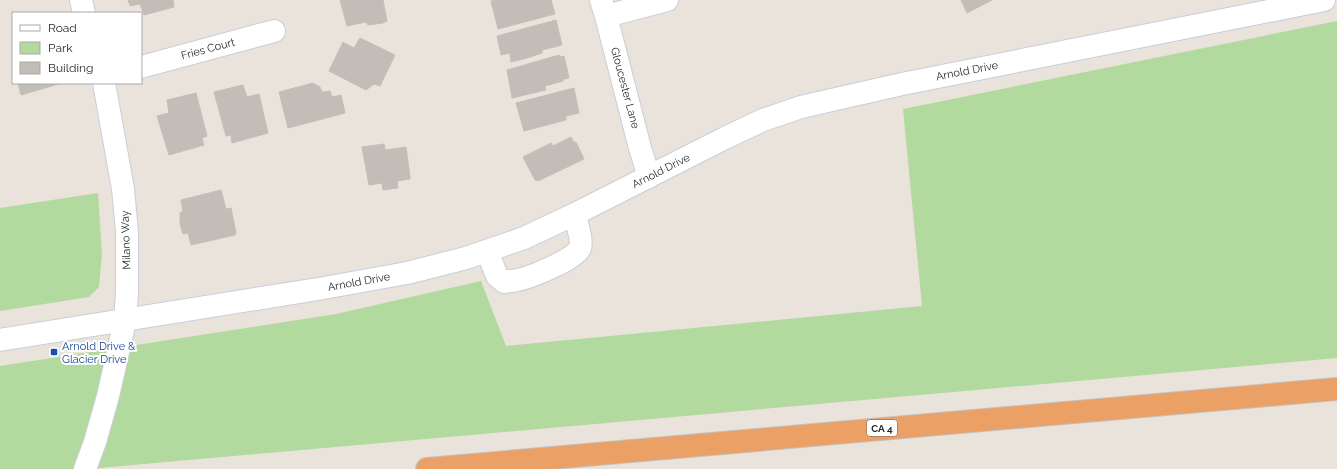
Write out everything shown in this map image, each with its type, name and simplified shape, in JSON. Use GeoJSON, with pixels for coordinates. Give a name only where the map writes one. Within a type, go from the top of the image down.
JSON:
{"type":"FeatureCollection","features":[{"type":"Feature","properties":{"kind":"highway","name":"CA 4"},"geometry":{"type":"LineString","coordinates":[[427,469],[1337,389]]}},
{"type":"Feature","properties":{"kind":"street"},"geometry":{"type":"LineString","coordinates":[[81,0],[84,12]]}},
{"type":"Feature","properties":{"kind":"street"},"geometry":{"type":"LineString","coordinates":[[603,8],[667,0]]}},
{"type":"Feature","properties":{"kind":"street","name":"Arnold Drive"},"geometry":{"type":"LineString","coordinates":[[0,340],[318,289],[407,273],[466,258],[524,238],[756,123],[801,107],[902,84],[1296,3],[1324,0]]}},
{"type":"Feature","properties":{"kind":"street","name":"Gloucester Lane"},"geometry":{"type":"LineString","coordinates":[[603,8],[649,177]]}},
{"type":"Feature","properties":{"kind":"street","name":"Fries Court"},"geometry":{"type":"LineString","coordinates":[[142,67],[274,31]]}},
{"type":"Feature","properties":{"kind":"street","name":"Milano Way"},"geometry":{"type":"LineString","coordinates":[[85,469],[95,442],[108,396],[125,320],[127,293],[127,232],[123,189],[104,84]]}},
{"type":"Feature","properties":{"kind":"street"},"geometry":{"type":"LineString","coordinates":[[487,251],[497,276],[504,282],[517,280],[547,270],[576,254],[581,248],[581,241],[575,214]]}},
{"type":"Feature","properties":{"kind":"green space"},"geometry":{"type":"Polygon","coordinates":[[[1337,21],[1337,358],[88,469],[0,469],[0,366],[336,314],[481,281],[506,346],[922,306],[903,109],[1337,21]]]}},
{"type":"Feature","properties":{"kind":"green space"},"geometry":{"type":"Polygon","coordinates":[[[98,193],[102,254],[99,287],[89,297],[0,311],[0,208],[98,193]]]}},
{"type":"Feature","properties":{"kind":"building"},"geometry":{"type":"Polygon","coordinates":[[[128,0],[173,0],[174,7],[144,15],[140,4],[130,6],[128,0]]]}},
{"type":"Feature","properties":{"kind":"building"},"geometry":{"type":"Polygon","coordinates":[[[340,0],[383,0],[387,21],[368,25],[366,22],[347,26],[340,0]]]}},
{"type":"Feature","properties":{"kind":"building"},"geometry":{"type":"Polygon","coordinates":[[[551,0],[555,14],[498,29],[491,1],[551,0]]]}},
{"type":"Feature","properties":{"kind":"building"},"geometry":{"type":"Polygon","coordinates":[[[961,0],[992,0],[967,13],[961,0]]]}},
{"type":"Feature","properties":{"kind":"building"},"geometry":{"type":"Polygon","coordinates":[[[556,20],[562,45],[542,50],[542,53],[511,62],[510,53],[501,55],[497,36],[556,20]]]}},
{"type":"Feature","properties":{"kind":"building"},"geometry":{"type":"Polygon","coordinates":[[[360,38],[395,55],[380,86],[374,84],[366,90],[329,71],[343,42],[354,48],[360,38]]]}},
{"type":"Feature","properties":{"kind":"building"},"geometry":{"type":"Polygon","coordinates":[[[559,55],[560,57],[564,56],[569,78],[545,86],[546,90],[512,98],[507,70],[559,55]]]}},
{"type":"Feature","properties":{"kind":"building"},"geometry":{"type":"Polygon","coordinates":[[[313,83],[320,87],[322,92],[330,91],[332,97],[341,95],[345,113],[288,128],[279,92],[313,83]]]}},
{"type":"Feature","properties":{"kind":"building"},"geometry":{"type":"Polygon","coordinates":[[[18,84],[59,84],[21,95],[18,84]]]}},
{"type":"Feature","properties":{"kind":"building"},"geometry":{"type":"Polygon","coordinates":[[[243,85],[247,97],[259,94],[268,133],[232,143],[231,135],[226,136],[214,92],[243,85]]]}},
{"type":"Feature","properties":{"kind":"building"},"geometry":{"type":"Polygon","coordinates":[[[574,88],[579,113],[566,116],[566,120],[524,131],[516,103],[574,88]]]}},
{"type":"Feature","properties":{"kind":"building"},"geometry":{"type":"Polygon","coordinates":[[[196,93],[207,136],[202,138],[204,145],[169,155],[157,116],[169,113],[167,100],[196,93]]]}},
{"type":"Feature","properties":{"kind":"building"},"geometry":{"type":"Polygon","coordinates":[[[571,137],[574,143],[576,142],[584,159],[538,181],[535,180],[523,157],[551,143],[553,146],[571,137]]]}},
{"type":"Feature","properties":{"kind":"building"},"geometry":{"type":"Polygon","coordinates":[[[384,144],[385,150],[406,147],[410,179],[397,181],[398,188],[383,190],[382,183],[369,185],[362,147],[384,144]]]}},
{"type":"Feature","properties":{"kind":"building"},"geometry":{"type":"Polygon","coordinates":[[[221,190],[226,209],[231,208],[236,233],[235,235],[191,245],[188,233],[183,234],[180,224],[180,213],[183,211],[181,200],[221,190]]]}},
{"type":"Feature","properties":{"kind":"place","name":"Arnold Drive & Glacier Drive"},"geometry":{"type":"Point","coordinates":[54,352]}}]}
